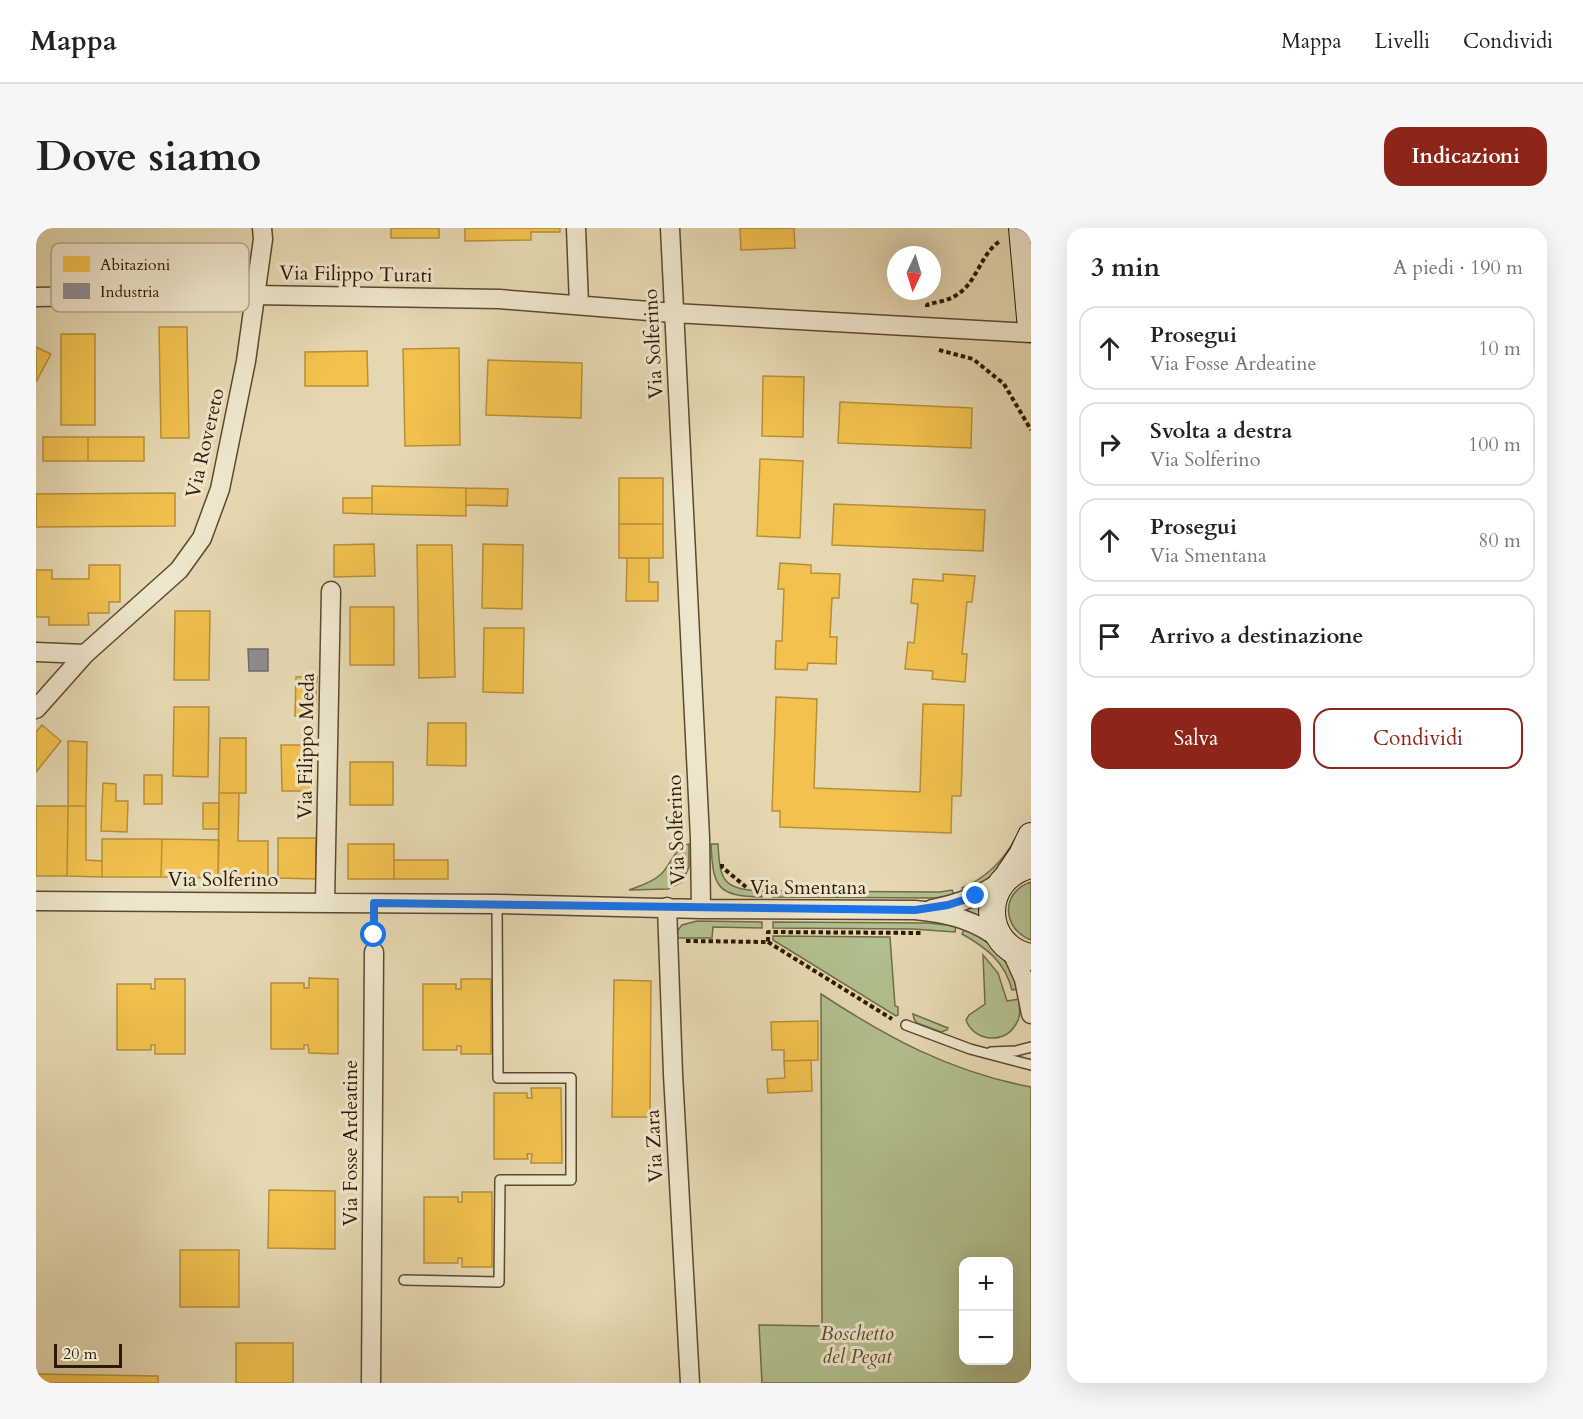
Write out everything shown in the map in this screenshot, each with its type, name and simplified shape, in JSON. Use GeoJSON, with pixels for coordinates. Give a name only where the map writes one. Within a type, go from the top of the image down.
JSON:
{"type":"FeatureCollection","features":[{"type":"Feature","properties":{"kind":"street","name":"Via Rovereto"},"geometry":{"type":"LineString","coordinates":[[36,709],[85,654],[179,570],[202,538],[220,489],[246,361],[263,239],[262,228]]}},
{"type":"Feature","properties":{"kind":"street"},"geometry":{"type":"LineString","coordinates":[[576,228],[579,305]]}},
{"type":"Feature","properties":{"kind":"street","name":"Via Solferino"},"geometry":{"type":"LineString","coordinates":[[36,901],[497,903],[701,909],[700,838],[670,228]]}},
{"type":"Feature","properties":{"kind":"street"},"geometry":{"type":"LineString","coordinates":[[1022,228],[1031,331]]}},
{"type":"Feature","properties":{"kind":"street","name":"Via Filippo Turati"},"geometry":{"type":"LineString","coordinates":[[249,296],[498,298],[674,313],[1031,331]]}},
{"type":"Feature","properties":{"kind":"street","name":"Via Filippo Turati"},"geometry":{"type":"LineString","coordinates":[[36,297],[51,297]]}},
{"type":"Feature","properties":{"kind":"street","name":"Via Filippo Meda"},"geometry":{"type":"LineString","coordinates":[[325,902],[331,591]]}},
{"type":"Feature","properties":{"kind":"street"},"geometry":{"type":"LineString","coordinates":[[36,652],[85,654]]}},
{"type":"Feature","properties":{"kind":"street"},"geometry":{"type":"LineString","coordinates":[[1031,836],[1015,873],[995,894],[992,910],[994,926],[1015,950],[1031,1014]]}},
{"type":"Feature","properties":{"kind":"street","name":"Via Smentana"},"geometry":{"type":"LineString","coordinates":[[915,910],[962,902],[991,889],[1015,873]]}},
{"type":"Feature","properties":{"kind":"street","name":"Via Zara"},"geometry":{"type":"LineString","coordinates":[[667,907],[673,1074],[690,1383]]}},
{"type":"Feature","properties":{"kind":"street","name":"Via Smentana"},"geometry":{"type":"LineString","coordinates":[[701,909],[915,910],[962,919],[983,928],[1015,950]]}},
{"type":"Feature","properties":{"kind":"street","name":"Via Fosse Ardeatine"},"geometry":{"type":"LineString","coordinates":[[371,1383],[374,952]]}},
{"type":"Feature","properties":{"kind":"lane"},"geometry":{"type":"LineString","coordinates":[[404,1280],[499,1281],[500,1180],[571,1180],[571,1078],[498,1078],[497,903]]}},
{"type":"Feature","properties":{"kind":"lane"},"geometry":{"type":"LineString","coordinates":[[906,1025],[970,1049],[1031,1065]]}},
{"type":"Feature","properties":{"kind":"lane"},"geometry":{"type":"LineString","coordinates":[[970,1049],[1000,1052],[1031,1047]]}},
{"type":"Feature","properties":{"kind":"path"},"geometry":{"type":"LineString","coordinates":[[722,857],[722,867],[744,887],[756,887]]}},
{"type":"Feature","properties":{"kind":"path"},"geometry":{"type":"LineString","coordinates":[[768,942],[768,932],[930,933]]}},
{"type":"Feature","properties":{"kind":"path"},"geometry":{"type":"LineString","coordinates":[[668,941],[768,942],[906,1025]]}},
{"type":"Feature","properties":{"kind":"green space"},"geometry":{"type":"Polygon","coordinates":[[[1016,837],[1021,837],[999,871],[986,881],[964,892],[962,888],[979,879],[1000,861],[1016,837]]]}},
{"type":"Feature","properties":{"kind":"green space"},"geometry":{"type":"Polygon","coordinates":[[[689,844],[689,867],[682,882],[668,889],[629,890],[657,878],[676,853],[689,844]]]}},
{"type":"Feature","properties":{"kind":"green space"},"geometry":{"type":"Polygon","coordinates":[[[711,844],[718,844],[720,867],[726,881],[739,888],[763,891],[762,897],[735,894],[720,887],[713,871],[711,844]]]}},
{"type":"Feature","properties":{"kind":"green space"},"geometry":{"type":"Polygon","coordinates":[[[1031,882],[1031,940],[1014,928],[1008,911],[1014,894],[1031,882]]]}},
{"type":"Feature","properties":{"kind":"green space"},"geometry":{"type":"Polygon","coordinates":[[[952,890],[954,895],[935,898],[773,897],[773,891],[940,892],[952,890]]]}},
{"type":"Feature","properties":{"kind":"green space"},"geometry":{"type":"Polygon","coordinates":[[[697,921],[762,922],[762,928],[713,927],[712,938],[677,938],[678,930],[682,925],[697,921]]]}},
{"type":"Feature","properties":{"kind":"green space"},"geometry":{"type":"Polygon","coordinates":[[[773,922],[928,923],[956,926],[955,932],[913,929],[773,928],[773,922]]]}},
{"type":"Feature","properties":{"kind":"green space"},"geometry":{"type":"Polygon","coordinates":[[[965,928],[999,952],[1018,989],[1012,990],[1005,971],[994,957],[962,934],[965,928]]]}},
{"type":"Feature","properties":{"kind":"green space"},"geometry":{"type":"Polygon","coordinates":[[[773,936],[890,937],[895,1006],[898,1007],[898,1015],[896,1016],[773,940],[773,936]]]}},
{"type":"Feature","properties":{"kind":"green space"},"geometry":{"type":"Polygon","coordinates":[[[983,955],[998,973],[1007,1001],[1019,999],[1018,1021],[1009,1033],[995,1038],[981,1036],[970,1027],[966,1020],[969,1015],[985,1004],[983,955]]]}},
{"type":"Feature","properties":{"kind":"green space","name":"Boschetto del Pegat"},"geometry":{"type":"Polygon","coordinates":[[[821,994],[896,1039],[947,1063],[1002,1081],[1031,1087],[1031,1383],[762,1383],[759,1325],[822,1326],[821,994]]]}},
{"type":"Feature","properties":{"kind":"green space"},"geometry":{"type":"Polygon","coordinates":[[[913,1014],[948,1028],[941,1032],[917,1023],[913,1014]]]}},
{"type":"Feature","properties":{"kind":"building: Abitazioni"},"geometry":{"type":"Polygon","coordinates":[[[391,228],[439,228],[439,238],[391,238],[391,228]]]}},
{"type":"Feature","properties":{"kind":"building: Abitazioni"},"geometry":{"type":"Polygon","coordinates":[[[465,228],[560,228],[560,232],[531,232],[531,240],[465,241],[465,228]]]}},
{"type":"Feature","properties":{"kind":"building: Abitazioni"},"geometry":{"type":"Polygon","coordinates":[[[740,228],[794,228],[795,248],[741,250],[740,228]]]}},
{"type":"Feature","properties":{"kind":"building: Abitazioni"},"geometry":{"type":"Polygon","coordinates":[[[159,327],[187,327],[189,438],[161,438],[159,327]]]}},
{"type":"Feature","properties":{"kind":"building: Abitazioni"},"geometry":{"type":"Polygon","coordinates":[[[61,334],[95,334],[95,425],[61,425],[61,334]]]}},
{"type":"Feature","properties":{"kind":"building: Abitazioni"},"geometry":{"type":"Polygon","coordinates":[[[36,347],[51,354],[36,382],[36,347]]]}},
{"type":"Feature","properties":{"kind":"building: Abitazioni"},"geometry":{"type":"Polygon","coordinates":[[[459,348],[460,445],[405,446],[403,349],[459,348]]]}},
{"type":"Feature","properties":{"kind":"building: Abitazioni"},"geometry":{"type":"Polygon","coordinates":[[[367,351],[368,386],[305,386],[305,352],[367,351]]]}},
{"type":"Feature","properties":{"kind":"building: Abitazioni"},"geometry":{"type":"Polygon","coordinates":[[[488,360],[582,363],[581,418],[486,415],[488,360]]]}},
{"type":"Feature","properties":{"kind":"building: Abitazioni"},"geometry":{"type":"Polygon","coordinates":[[[763,376],[804,377],[803,437],[762,436],[763,376]]]}},
{"type":"Feature","properties":{"kind":"building: Abitazioni"},"geometry":{"type":"Polygon","coordinates":[[[840,402],[972,408],[971,448],[838,443],[840,402]]]}},
{"type":"Feature","properties":{"kind":"building: Abitazioni"},"geometry":{"type":"Polygon","coordinates":[[[43,437],[88,437],[88,461],[43,461],[43,437]]]}},
{"type":"Feature","properties":{"kind":"building: Abitazioni"},"geometry":{"type":"Polygon","coordinates":[[[88,437],[144,437],[144,461],[88,461],[88,437]]]}},
{"type":"Feature","properties":{"kind":"building: Abitazioni"},"geometry":{"type":"Polygon","coordinates":[[[760,459],[803,461],[800,538],[757,536],[760,459]]]}},
{"type":"Feature","properties":{"kind":"building: Abitazioni"},"geometry":{"type":"Polygon","coordinates":[[[619,478],[663,478],[663,524],[619,524],[619,478]]]}},
{"type":"Feature","properties":{"kind":"building: Abitazioni"},"geometry":{"type":"Polygon","coordinates":[[[372,486],[466,488],[466,516],[372,514],[372,486]]]}},
{"type":"Feature","properties":{"kind":"building: Abitazioni"},"geometry":{"type":"Polygon","coordinates":[[[466,488],[508,489],[507,506],[466,505],[466,488]]]}},
{"type":"Feature","properties":{"kind":"building: Abitazioni"},"geometry":{"type":"Polygon","coordinates":[[[175,493],[175,526],[36,527],[36,494],[175,493]]]}},
{"type":"Feature","properties":{"kind":"building: Abitazioni"},"geometry":{"type":"Polygon","coordinates":[[[343,498],[372,498],[372,514],[343,513],[343,498]]]}},
{"type":"Feature","properties":{"kind":"building: Abitazioni"},"geometry":{"type":"Polygon","coordinates":[[[834,504],[985,510],[983,551],[832,545],[834,504]]]}},
{"type":"Feature","properties":{"kind":"building: Abitazioni"},"geometry":{"type":"Polygon","coordinates":[[[619,524],[663,524],[663,558],[619,558],[619,524]]]}},
{"type":"Feature","properties":{"kind":"building: Abitazioni"},"geometry":{"type":"Polygon","coordinates":[[[374,544],[375,576],[334,577],[334,545],[374,544]]]}},
{"type":"Feature","properties":{"kind":"building: Abitazioni"},"geometry":{"type":"Polygon","coordinates":[[[483,544],[523,545],[522,609],[482,608],[483,544]]]}},
{"type":"Feature","properties":{"kind":"building: Abitazioni"},"geometry":{"type":"Polygon","coordinates":[[[417,545],[452,545],[455,677],[419,678],[417,545]]]}},
{"type":"Feature","properties":{"kind":"building: Abitazioni"},"geometry":{"type":"Polygon","coordinates":[[[627,558],[649,558],[649,582],[658,582],[658,601],[626,601],[627,558]]]}},
{"type":"Feature","properties":{"kind":"building: Abitazioni"},"geometry":{"type":"Polygon","coordinates":[[[780,563],[811,565],[811,573],[840,574],[839,598],[832,598],[830,637],[837,637],[836,664],[808,663],[807,670],[775,669],[776,641],[782,641],[784,589],[778,589],[780,563]]]}},
{"type":"Feature","properties":{"kind":"building: Abitazioni"},"geometry":{"type":"Polygon","coordinates":[[[89,565],[120,565],[120,602],[109,602],[109,613],[88,613],[89,625],[49,625],[49,617],[36,617],[36,570],[52,570],[52,579],[89,579],[89,565]]]}},
{"type":"Feature","properties":{"kind":"building: Abitazioni"},"geometry":{"type":"Polygon","coordinates":[[[943,574],[975,576],[972,602],[967,602],[962,654],[967,654],[965,682],[932,679],[933,671],[905,669],[908,642],[914,643],[918,604],[911,603],[913,579],[943,581],[943,574]]]}},
{"type":"Feature","properties":{"kind":"building: Abitazioni"},"geometry":{"type":"Polygon","coordinates":[[[350,607],[394,607],[394,665],[350,665],[350,607]]]}},
{"type":"Feature","properties":{"kind":"building: Abitazioni"},"geometry":{"type":"Polygon","coordinates":[[[175,611],[210,611],[209,680],[174,680],[175,611]]]}},
{"type":"Feature","properties":{"kind":"building: Abitazioni"},"geometry":{"type":"Polygon","coordinates":[[[484,628],[524,628],[523,693],[483,692],[484,628]]]}},
{"type":"Feature","properties":{"kind":"building: Abitazioni"},"geometry":{"type":"Polygon","coordinates":[[[296,677],[317,677],[315,716],[295,716],[296,677]]]}},
{"type":"Feature","properties":{"kind":"building: Abitazioni"},"geometry":{"type":"Polygon","coordinates":[[[776,697],[817,699],[814,788],[920,792],[923,704],[964,705],[961,796],[952,796],[951,833],[780,827],[780,811],[772,811],[776,697]]]}},
{"type":"Feature","properties":{"kind":"building: Abitazioni"},"geometry":{"type":"Polygon","coordinates":[[[174,707],[209,707],[208,777],[173,776],[174,707]]]}},
{"type":"Feature","properties":{"kind":"building: Abitazioni"},"geometry":{"type":"Polygon","coordinates":[[[428,723],[466,723],[466,766],[427,765],[428,723]]]}},
{"type":"Feature","properties":{"kind":"building: Abitazioni"},"geometry":{"type":"Polygon","coordinates":[[[42,725],[61,741],[36,772],[36,732],[42,725]]]}},
{"type":"Feature","properties":{"kind":"building: Abitazioni"},"geometry":{"type":"Polygon","coordinates":[[[220,738],[246,738],[246,793],[219,793],[220,738]]]}},
{"type":"Feature","properties":{"kind":"building: Abitazioni"},"geometry":{"type":"Polygon","coordinates":[[[68,741],[87,742],[86,806],[68,806],[68,741]]]}},
{"type":"Feature","properties":{"kind":"building: Abitazioni"},"geometry":{"type":"Polygon","coordinates":[[[281,745],[310,745],[310,791],[282,791],[281,745]]]}},
{"type":"Feature","properties":{"kind":"building: Abitazioni"},"geometry":{"type":"Polygon","coordinates":[[[350,762],[393,762],[393,805],[350,805],[350,762]]]}},
{"type":"Feature","properties":{"kind":"building: Abitazioni"},"geometry":{"type":"Polygon","coordinates":[[[144,775],[162,775],[162,804],[144,804],[144,775]]]}},
{"type":"Feature","properties":{"kind":"building: Abitazioni"},"geometry":{"type":"Polygon","coordinates":[[[103,783],[116,784],[116,801],[128,801],[127,832],[101,831],[103,783]]]}},
{"type":"Feature","properties":{"kind":"building: Abitazioni"},"geometry":{"type":"Polygon","coordinates":[[[219,793],[239,793],[238,841],[268,841],[268,879],[218,878],[219,793]]]}},
{"type":"Feature","properties":{"kind":"building: Abitazioni"},"geometry":{"type":"Polygon","coordinates":[[[203,803],[219,803],[219,829],[203,829],[203,803]]]}},
{"type":"Feature","properties":{"kind":"building: Abitazioni"},"geometry":{"type":"Polygon","coordinates":[[[36,806],[68,806],[67,876],[36,876],[36,806]]]}},
{"type":"Feature","properties":{"kind":"building: Abitazioni"},"geometry":{"type":"Polygon","coordinates":[[[68,806],[86,806],[86,860],[102,861],[102,877],[67,876],[68,806]]]}},
{"type":"Feature","properties":{"kind":"building: Abitazioni"},"geometry":{"type":"Polygon","coordinates":[[[278,838],[316,838],[316,879],[278,878],[278,838]]]}},
{"type":"Feature","properties":{"kind":"building: Abitazioni"},"geometry":{"type":"Polygon","coordinates":[[[102,839],[162,839],[161,877],[102,877],[102,839]]]}},
{"type":"Feature","properties":{"kind":"building: Abitazioni"},"geometry":{"type":"Polygon","coordinates":[[[162,839],[219,840],[218,878],[161,877],[162,839]]]}},
{"type":"Feature","properties":{"kind":"building: Abitazioni"},"geometry":{"type":"Polygon","coordinates":[[[348,844],[394,844],[394,879],[348,879],[348,844]]]}},
{"type":"Feature","properties":{"kind":"building: Abitazioni"},"geometry":{"type":"Polygon","coordinates":[[[394,860],[448,860],[448,879],[394,879],[394,860]]]}},
{"type":"Feature","properties":{"kind":"building: Abitazioni"},"geometry":{"type":"Polygon","coordinates":[[[309,978],[338,979],[338,1054],[309,1053],[308,1045],[304,1045],[304,1049],[271,1049],[271,983],[304,983],[304,988],[309,988],[309,978]]]}},
{"type":"Feature","properties":{"kind":"building: Abitazioni"},"geometry":{"type":"Polygon","coordinates":[[[155,979],[185,979],[185,1054],[155,1054],[155,1045],[151,1045],[151,1050],[117,1050],[117,984],[151,984],[151,989],[155,989],[155,979]]]}},
{"type":"Feature","properties":{"kind":"building: Abitazioni"},"geometry":{"type":"Polygon","coordinates":[[[461,979],[491,979],[491,1054],[461,1054],[461,1046],[457,1046],[457,1050],[423,1050],[423,984],[456,984],[456,989],[461,989],[461,979]]]}},
{"type":"Feature","properties":{"kind":"building: Abitazioni"},"geometry":{"type":"Polygon","coordinates":[[[614,980],[651,981],[650,1117],[612,1117],[614,980]]]}},
{"type":"Feature","properties":{"kind":"building: Abitazioni"},"geometry":{"type":"Polygon","coordinates":[[[818,1021],[818,1060],[784,1061],[784,1050],[772,1050],[771,1022],[818,1021]]]}},
{"type":"Feature","properties":{"kind":"building: Abitazioni"},"geometry":{"type":"Polygon","coordinates":[[[811,1060],[812,1091],[768,1093],[767,1079],[785,1078],[784,1061],[811,1060]]]}},
{"type":"Feature","properties":{"kind":"building: Abitazioni"},"geometry":{"type":"Polygon","coordinates":[[[531,1088],[561,1088],[562,1163],[531,1163],[532,1154],[527,1154],[528,1159],[494,1159],[494,1093],[527,1093],[527,1098],[532,1098],[531,1088]]]}},
{"type":"Feature","properties":{"kind":"building: Abitazioni"},"geometry":{"type":"Polygon","coordinates":[[[269,1190],[335,1191],[335,1249],[268,1248],[269,1190]]]}},
{"type":"Feature","properties":{"kind":"building: Abitazioni"},"geometry":{"type":"Polygon","coordinates":[[[462,1192],[492,1192],[492,1267],[462,1267],[462,1258],[458,1258],[458,1263],[424,1263],[424,1197],[458,1197],[458,1202],[462,1202],[462,1192]]]}},
{"type":"Feature","properties":{"kind":"building: Abitazioni"},"geometry":{"type":"Polygon","coordinates":[[[180,1250],[239,1250],[239,1307],[180,1307],[180,1250]]]}},
{"type":"Feature","properties":{"kind":"building: Abitazioni"},"geometry":{"type":"Polygon","coordinates":[[[236,1343],[293,1343],[293,1383],[236,1383],[236,1343]]]}},
{"type":"Feature","properties":{"kind":"building: Abitazioni"},"geometry":{"type":"Polygon","coordinates":[[[36,1374],[158,1376],[158,1383],[36,1383],[36,1374]]]}},
{"type":"Feature","properties":{"kind":"building: Industria"},"geometry":{"type":"Polygon","coordinates":[[[248,649],[268,649],[268,671],[249,671],[248,649]]]}},
{"type":"Feature","properties":{"kind":"route"},"geometry":{"type":"LineString","coordinates":[[374,935],[374,903],[915,910],[932,909],[976,896]]}}]}
